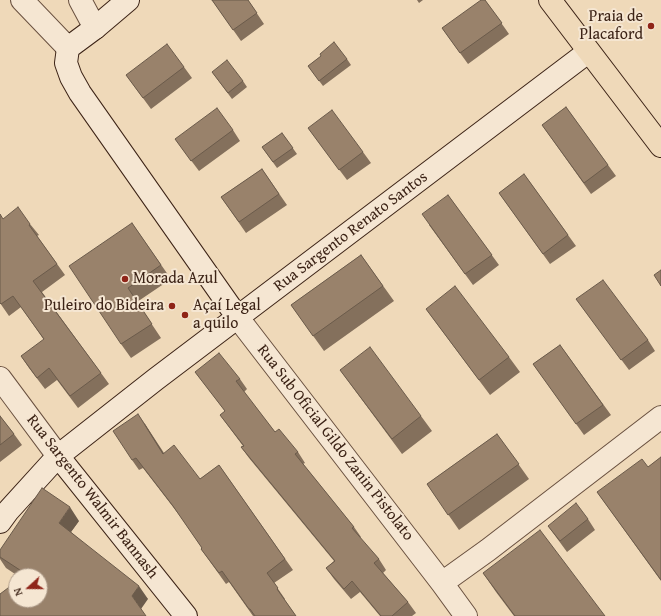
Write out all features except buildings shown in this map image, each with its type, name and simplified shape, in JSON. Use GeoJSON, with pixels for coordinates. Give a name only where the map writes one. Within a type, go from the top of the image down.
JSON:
{"type":"FeatureCollection","features":[{"type":"Feature","properties":{"kind":"main road"},"geometry":{"type":"LineString","coordinates":[[22,0],[68,48],[95,28],[128,0]]}},
{"type":"Feature","properties":{"kind":"main road"},"geometry":{"type":"LineString","coordinates":[[80,0],[95,28]]}},
{"type":"Feature","properties":{"kind":"main road"},"geometry":{"type":"LineString","coordinates":[[550,0],[588,52],[661,146]]}},
{"type":"Feature","properties":{"kind":"main road","name":"Rua Sub Oficial Gildo Zanin Pistolato"},"geometry":{"type":"LineString","coordinates":[[68,48],[66,63],[71,77],[80,93],[238,318],[466,616]]}},
{"type":"Feature","properties":{"kind":"main road","name":"Rua Sargento Renato Santos"},"geometry":{"type":"LineString","coordinates":[[0,522],[8,511],[58,456],[156,379],[588,52]]}},
{"type":"Feature","properties":{"kind":"main road","name":"Rua Sargento Walmir Bannash"},"geometry":{"type":"LineString","coordinates":[[0,378],[58,456],[186,616]]}},
{"type":"Feature","properties":{"kind":"main road"},"geometry":{"type":"LineString","coordinates":[[442,583],[488,550],[661,417]]}},
{"type":"Feature","properties":{"kind":"place","name":"Praia de Placaford"},"geometry":{"type":"Point","coordinates":[651,26]}},
{"type":"Feature","properties":{"kind":"place","name":"Morada Azul"},"geometry":{"type":"Point","coordinates":[125,279]}},
{"type":"Feature","properties":{"kind":"place","name":"Puleiro do Bideira"},"geometry":{"type":"Point","coordinates":[172,306]}},
{"type":"Feature","properties":{"kind":"place","name":"Açaí Legal a quilo"},"geometry":{"type":"Point","coordinates":[185,315]}}]}
